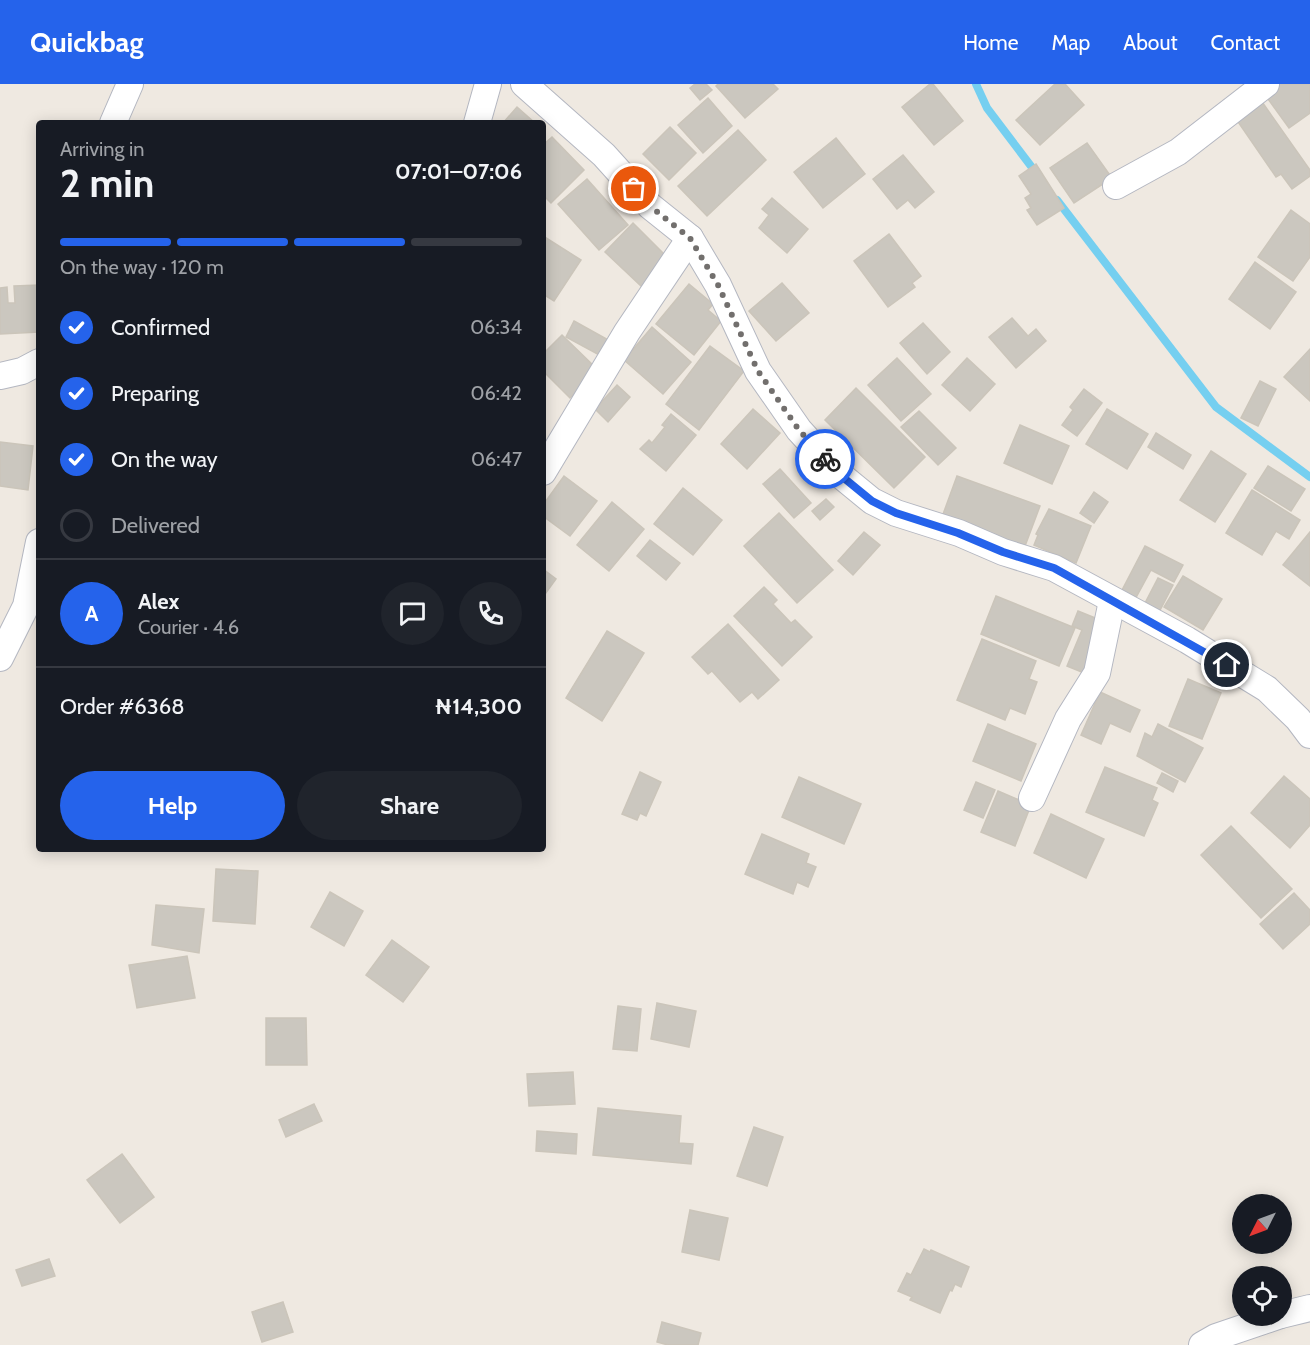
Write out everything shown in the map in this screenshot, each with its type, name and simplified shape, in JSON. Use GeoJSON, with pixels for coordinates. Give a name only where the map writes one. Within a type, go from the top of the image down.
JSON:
{"type":"FeatureCollection","features":[{"type":"Feature","properties":{"kind":"street"},"geometry":{"type":"LineString","coordinates":[[114,120],[130,84]]}},
{"type":"Feature","properties":{"kind":"street"},"geometry":{"type":"LineString","coordinates":[[478,120],[488,84]]}},
{"type":"Feature","properties":{"kind":"street"},"geometry":{"type":"LineString","coordinates":[[524,84],[604,155],[650,206],[690,238],[718,285],[758,371],[799,430],[839,474],[872,501],[896,513],[1054,568],[1187,640],[1267,689],[1298,719],[1310,735]]}},
{"type":"Feature","properties":{"kind":"street"},"geometry":{"type":"LineString","coordinates":[[1116,186],[1178,153],[1266,84]]}},
{"type":"Feature","properties":{"kind":"street"},"geometry":{"type":"LineString","coordinates":[[546,467],[627,332],[690,238]]}},
{"type":"Feature","properties":{"kind":"street"},"geometry":{"type":"LineString","coordinates":[[0,376],[36,363]]}},
{"type":"Feature","properties":{"kind":"street"},"geometry":{"type":"LineString","coordinates":[[0,658],[26,606],[36,557]]}},
{"type":"Feature","properties":{"kind":"street"},"geometry":{"type":"LineString","coordinates":[[1032,798],[1068,719],[1097,674],[1112,600]]}},
{"type":"Feature","properties":{"kind":"street"},"geometry":{"type":"LineString","coordinates":[[1292,1312],[1310,1308]]}},
{"type":"Feature","properties":{"kind":"street"},"geometry":{"type":"LineString","coordinates":[[1202,1345],[1216,1336],[1246,1326]]}},
{"type":"Feature","properties":{"kind":"building"},"geometry":{"type":"Polygon","coordinates":[[[695,84],[706,84],[712,90],[700,100],[690,88],[695,84]]]}},
{"type":"Feature","properties":{"kind":"building"},"geometry":{"type":"Polygon","coordinates":[[[718,84],[773,84],[778,89],[745,118],[716,86],[718,84]]]}},
{"type":"Feature","properties":{"kind":"building"},"geometry":{"type":"Polygon","coordinates":[[[933,84],[963,121],[934,145],[902,107],[933,84]]]}},
{"type":"Feature","properties":{"kind":"building"},"geometry":{"type":"Polygon","coordinates":[[[1055,84],[1065,84],[1084,105],[1040,145],[1016,120],[1055,84]]]}},
{"type":"Feature","properties":{"kind":"building"},"geometry":{"type":"Polygon","coordinates":[[[1274,84],[1310,84],[1310,113],[1289,128],[1263,92],[1274,84]]]}},
{"type":"Feature","properties":{"kind":"building"},"geometry":{"type":"Polygon","coordinates":[[[708,98],[732,126],[703,153],[678,125],[708,98]]]}},
{"type":"Feature","properties":{"kind":"building"},"geometry":{"type":"Polygon","coordinates":[[[1260,99],[1310,170],[1310,176],[1292,189],[1281,174],[1276,177],[1234,116],[1260,99]]]}},
{"type":"Feature","properties":{"kind":"building"},"geometry":{"type":"Polygon","coordinates":[[[517,107],[532,120],[506,120],[517,107]]]}},
{"type":"Feature","properties":{"kind":"building"},"geometry":{"type":"Polygon","coordinates":[[[670,127],[696,153],[669,180],[643,154],[670,127]]]}},
{"type":"Feature","properties":{"kind":"building"},"geometry":{"type":"Polygon","coordinates":[[[738,130],[766,160],[707,216],[678,186],[738,130]]]}},
{"type":"Feature","properties":{"kind":"building"},"geometry":{"type":"Polygon","coordinates":[[[552,137],[584,170],[551,203],[546,198],[546,142],[552,137]]]}},
{"type":"Feature","properties":{"kind":"building"},"geometry":{"type":"Polygon","coordinates":[[[836,138],[865,174],[823,208],[794,172],[836,138]]]}},
{"type":"Feature","properties":{"kind":"building"},"geometry":{"type":"Polygon","coordinates":[[[1087,143],[1112,178],[1074,203],[1050,168],[1087,143]]]}},
{"type":"Feature","properties":{"kind":"building"},"geometry":{"type":"Polygon","coordinates":[[[903,155],[934,192],[915,208],[908,200],[897,209],[873,179],[903,155]]]}},
{"type":"Feature","properties":{"kind":"building"},"geometry":{"type":"Polygon","coordinates":[[[1036,164],[1064,208],[1037,225],[1027,210],[1031,208],[1025,198],[1031,194],[1019,176],[1036,164]]]}},
{"type":"Feature","properties":{"kind":"building"},"geometry":{"type":"Polygon","coordinates":[[[587,179],[628,225],[599,250],[558,204],[587,179]]]}},
{"type":"Feature","properties":{"kind":"building"},"geometry":{"type":"Polygon","coordinates":[[[772,198],[808,229],[787,253],[759,228],[769,215],[762,209],[772,198]]]}},
{"type":"Feature","properties":{"kind":"building"},"geometry":{"type":"Polygon","coordinates":[[[1291,210],[1310,224],[1310,257],[1293,281],[1258,257],[1291,210]]]}},
{"type":"Feature","properties":{"kind":"building"},"geometry":{"type":"Polygon","coordinates":[[[633,223],[669,259],[642,287],[605,252],[633,223]]]}},
{"type":"Feature","properties":{"kind":"building"},"geometry":{"type":"Polygon","coordinates":[[[889,234],[921,276],[912,283],[915,287],[888,307],[854,261],[889,234]]]}},
{"type":"Feature","properties":{"kind":"building"},"geometry":{"type":"Polygon","coordinates":[[[546,238],[581,260],[554,301],[546,296],[546,238]]]}},
{"type":"Feature","properties":{"kind":"building"},"geometry":{"type":"Polygon","coordinates":[[[1255,262],[1296,292],[1270,329],[1229,299],[1255,262]]]}},
{"type":"Feature","properties":{"kind":"building"},"geometry":{"type":"Polygon","coordinates":[[[782,283],[809,313],[776,341],[749,311],[782,283]]]}},
{"type":"Feature","properties":{"kind":"building"},"geometry":{"type":"Polygon","coordinates":[[[689,284],[713,304],[708,310],[721,321],[694,355],[656,324],[689,284]]]}},
{"type":"Feature","properties":{"kind":"building"},"geometry":{"type":"Polygon","coordinates":[[[36,285],[36,332],[0,334],[0,288],[7,287],[8,303],[15,303],[14,286],[36,285]]]}},
{"type":"Feature","properties":{"kind":"building"},"geometry":{"type":"Polygon","coordinates":[[[1012,318],[1028,336],[1036,329],[1046,341],[1016,368],[989,337],[1012,318]]]}},
{"type":"Feature","properties":{"kind":"building"},"geometry":{"type":"Polygon","coordinates":[[[574,321],[612,342],[603,357],[566,337],[574,321]]]}},
{"type":"Feature","properties":{"kind":"building"},"geometry":{"type":"Polygon","coordinates":[[[923,323],[950,352],[927,374],[900,343],[923,323]]]}},
{"type":"Feature","properties":{"kind":"building"},"geometry":{"type":"Polygon","coordinates":[[[652,327],[691,362],[663,394],[624,360],[652,327]]]}},
{"type":"Feature","properties":{"kind":"building"},"geometry":{"type":"Polygon","coordinates":[[[562,335],[598,370],[570,398],[546,374],[546,351],[562,335]]]}},
{"type":"Feature","properties":{"kind":"building"},"geometry":{"type":"Polygon","coordinates":[[[710,346],[744,371],[699,430],[666,404],[710,346]]]}},
{"type":"Feature","properties":{"kind":"building"},"geometry":{"type":"Polygon","coordinates":[[[1310,349],[1310,401],[1284,377],[1310,349]]]}},
{"type":"Feature","properties":{"kind":"building"},"geometry":{"type":"Polygon","coordinates":[[[897,358],[931,394],[901,421],[868,385],[897,358]]]}},
{"type":"Feature","properties":{"kind":"building"},"geometry":{"type":"Polygon","coordinates":[[[967,358],[995,384],[970,411],[942,385],[967,358]]]}},
{"type":"Feature","properties":{"kind":"building"},"geometry":{"type":"Polygon","coordinates":[[[1260,381],[1276,389],[1258,426],[1241,418],[1260,381]]]}},
{"type":"Feature","properties":{"kind":"building"},"geometry":{"type":"Polygon","coordinates":[[[617,385],[630,397],[608,422],[595,409],[617,385]]]}},
{"type":"Feature","properties":{"kind":"building"},"geometry":{"type":"Polygon","coordinates":[[[856,388],[925,457],[894,488],[825,420],[856,388]]]}},
{"type":"Feature","properties":{"kind":"building"},"geometry":{"type":"Polygon","coordinates":[[[1084,389],[1102,403],[1077,436],[1062,425],[1073,410],[1070,407],[1084,389]]]}},
{"type":"Feature","properties":{"kind":"building"},"geometry":{"type":"Polygon","coordinates":[[[753,409],[780,433],[747,469],[721,444],[753,409]]]}},
{"type":"Feature","properties":{"kind":"building"},"geometry":{"type":"Polygon","coordinates":[[[1107,409],[1148,434],[1127,469],[1086,444],[1107,409]]]}},
{"type":"Feature","properties":{"kind":"building"},"geometry":{"type":"Polygon","coordinates":[[[919,411],[956,448],[938,465],[901,427],[919,411]]]}},
{"type":"Feature","properties":{"kind":"building"},"geometry":{"type":"Polygon","coordinates":[[[671,414],[696,435],[666,471],[640,449],[649,440],[652,443],[665,427],[662,425],[671,414]]]}},
{"type":"Feature","properties":{"kind":"building"},"geometry":{"type":"Polygon","coordinates":[[[1020,425],[1069,446],[1052,484],[1004,463],[1020,425]]]}},
{"type":"Feature","properties":{"kind":"building"},"geometry":{"type":"Polygon","coordinates":[[[1156,433],[1191,455],[1183,469],[1148,447],[1156,433]]]}},
{"type":"Feature","properties":{"kind":"building"},"geometry":{"type":"Polygon","coordinates":[[[0,442],[33,446],[28,490],[0,486],[0,442]]]}},
{"type":"Feature","properties":{"kind":"building"},"geometry":{"type":"Polygon","coordinates":[[[1211,451],[1246,474],[1215,522],[1180,500],[1211,451]]]}},
{"type":"Feature","properties":{"kind":"building"},"geometry":{"type":"Polygon","coordinates":[[[1268,466],[1305,489],[1291,511],[1254,488],[1268,466]]]}},
{"type":"Feature","properties":{"kind":"building"},"geometry":{"type":"Polygon","coordinates":[[[780,469],[811,503],[794,518],[763,484],[780,469]]]}},
{"type":"Feature","properties":{"kind":"building"},"geometry":{"type":"Polygon","coordinates":[[[564,476],[597,501],[570,536],[546,518],[546,501],[564,476]]]}},
{"type":"Feature","properties":{"kind":"building"},"geometry":{"type":"Polygon","coordinates":[[[957,476],[1040,506],[1025,546],[942,517],[957,476]]]}},
{"type":"Feature","properties":{"kind":"building"},"geometry":{"type":"Polygon","coordinates":[[[683,488],[722,520],[693,555],[654,524],[683,488]]]}},
{"type":"Feature","properties":{"kind":"building"},"geometry":{"type":"Polygon","coordinates":[[[1252,490],[1300,520],[1289,539],[1276,531],[1262,555],[1226,533],[1252,490]]]}},
{"type":"Feature","properties":{"kind":"building"},"geometry":{"type":"Polygon","coordinates":[[[1094,492],[1108,502],[1094,523],[1080,513],[1094,492]]]}},
{"type":"Feature","properties":{"kind":"building"},"geometry":{"type":"Polygon","coordinates":[[[826,499],[834,507],[820,520],[812,511],[826,499]]]}},
{"type":"Feature","properties":{"kind":"building"},"geometry":{"type":"Polygon","coordinates":[[[612,502],[644,529],[609,571],[577,545],[612,502]]]}},
{"type":"Feature","properties":{"kind":"building"},"geometry":{"type":"Polygon","coordinates":[[[1049,509],[1091,526],[1076,563],[1034,545],[1038,535],[1036,534],[1049,509]]]}},
{"type":"Feature","properties":{"kind":"building"},"geometry":{"type":"Polygon","coordinates":[[[779,513],[833,570],[797,603],[744,546],[779,513]]]}},
{"type":"Feature","properties":{"kind":"building"},"geometry":{"type":"Polygon","coordinates":[[[864,532],[880,545],[853,575],[838,561],[864,532]]]}},
{"type":"Feature","properties":{"kind":"building"},"geometry":{"type":"Polygon","coordinates":[[[1310,532],[1310,586],[1283,565],[1310,532]]]}},
{"type":"Feature","properties":{"kind":"building"},"geometry":{"type":"Polygon","coordinates":[[[650,540],[680,563],[666,580],[637,556],[650,540]]]}},
{"type":"Feature","properties":{"kind":"building"},"geometry":{"type":"Polygon","coordinates":[[[1145,546],[1183,565],[1174,582],[1151,570],[1133,603],[1119,596],[1145,546]]]}},
{"type":"Feature","properties":{"kind":"building"},"geometry":{"type":"Polygon","coordinates":[[[546,571],[556,579],[546,593],[546,571]]]}},
{"type":"Feature","properties":{"kind":"building"},"geometry":{"type":"Polygon","coordinates":[[[1183,576],[1222,599],[1203,630],[1164,607],[1183,576]]]}},
{"type":"Feature","properties":{"kind":"building"},"geometry":{"type":"Polygon","coordinates":[[[1158,578],[1173,585],[1157,616],[1142,609],[1158,578]]]}},
{"type":"Feature","properties":{"kind":"building"},"geometry":{"type":"Polygon","coordinates":[[[764,587],[777,600],[773,604],[791,623],[795,620],[812,637],[782,666],[734,616],[764,587]]]}},
{"type":"Feature","properties":{"kind":"building"},"geometry":{"type":"Polygon","coordinates":[[[996,596],[1075,628],[1059,666],[981,634],[996,596]]]}},
{"type":"Feature","properties":{"kind":"building"},"geometry":{"type":"Polygon","coordinates":[[[1078,611],[1110,624],[1089,675],[1067,666],[1082,630],[1072,626],[1078,611]]]}},
{"type":"Feature","properties":{"kind":"building"},"geometry":{"type":"Polygon","coordinates":[[[728,624],[779,680],[758,699],[752,692],[740,702],[712,671],[708,674],[692,657],[728,624]]]}},
{"type":"Feature","properties":{"kind":"building"},"geometry":{"type":"Polygon","coordinates":[[[607,631],[644,653],[602,721],[566,698],[607,631]]]}},
{"type":"Feature","properties":{"kind":"building"},"geometry":{"type":"Polygon","coordinates":[[[982,639],[1036,661],[1029,679],[1037,682],[1025,714],[1010,708],[1005,720],[957,700],[982,639]]]}},
{"type":"Feature","properties":{"kind":"building"},"geometry":{"type":"Polygon","coordinates":[[[1188,679],[1221,693],[1202,739],[1169,726],[1188,679]]]}},
{"type":"Feature","properties":{"kind":"building"},"geometry":{"type":"Polygon","coordinates":[[[1100,692],[1140,710],[1130,732],[1110,723],[1101,744],[1081,735],[1100,692]]]}},
{"type":"Feature","properties":{"kind":"building"},"geometry":{"type":"Polygon","coordinates":[[[988,724],[1036,744],[1021,781],[973,761],[988,724]]]}},
{"type":"Feature","properties":{"kind":"building"},"geometry":{"type":"Polygon","coordinates":[[[1158,724],[1203,748],[1185,782],[1137,756],[1145,733],[1152,737],[1158,724]]]}},
{"type":"Feature","properties":{"kind":"building"},"geometry":{"type":"Polygon","coordinates":[[[1105,767],[1157,788],[1152,800],[1158,803],[1144,836],[1086,812],[1105,767]]]}},
{"type":"Feature","properties":{"kind":"building"},"geometry":{"type":"Polygon","coordinates":[[[640,772],[661,782],[646,816],[640,813],[637,820],[622,814],[640,772]]]}},
{"type":"Feature","properties":{"kind":"building"},"geometry":{"type":"Polygon","coordinates":[[[1162,773],[1178,781],[1173,792],[1157,783],[1162,773]]]}},
{"type":"Feature","properties":{"kind":"building"},"geometry":{"type":"Polygon","coordinates":[[[1284,776],[1310,799],[1310,825],[1290,848],[1251,813],[1284,776]]]}},
{"type":"Feature","properties":{"kind":"building"},"geometry":{"type":"Polygon","coordinates":[[[799,777],[861,804],[844,844],[782,817],[799,777]]]}},
{"type":"Feature","properties":{"kind":"building"},"geometry":{"type":"Polygon","coordinates":[[[976,782],[995,790],[983,818],[964,810],[976,782]]]}},
{"type":"Feature","properties":{"kind":"building"},"geometry":{"type":"Polygon","coordinates":[[[998,791],[1031,805],[1015,846],[981,832],[998,791]]]}},
{"type":"Feature","properties":{"kind":"building"},"geometry":{"type":"Polygon","coordinates":[[[1051,814],[1104,839],[1086,878],[1034,853],[1051,814]]]}},
{"type":"Feature","properties":{"kind":"building"},"geometry":{"type":"Polygon","coordinates":[[[1231,826],[1292,889],[1261,918],[1201,855],[1231,826]]]}},
{"type":"Feature","properties":{"kind":"building"},"geometry":{"type":"Polygon","coordinates":[[[762,834],[809,854],[806,863],[816,867],[808,887],[797,882],[793,894],[745,874],[762,834]]]}},
{"type":"Feature","properties":{"kind":"building"},"geometry":{"type":"Polygon","coordinates":[[[216,869],[258,871],[255,924],[213,921],[216,869]]]}},
{"type":"Feature","properties":{"kind":"building"},"geometry":{"type":"Polygon","coordinates":[[[330,892],[363,911],[344,946],[311,927],[330,892]]]}},
{"type":"Feature","properties":{"kind":"building"},"geometry":{"type":"Polygon","coordinates":[[[1294,893],[1310,910],[1310,924],[1283,949],[1260,924],[1294,893]]]}},
{"type":"Feature","properties":{"kind":"building"},"geometry":{"type":"Polygon","coordinates":[[[156,905],[204,909],[199,953],[152,945],[156,905]]]}},
{"type":"Feature","properties":{"kind":"building"},"geometry":{"type":"Polygon","coordinates":[[[392,940],[429,967],[403,1002],[366,975],[392,940]]]}},
{"type":"Feature","properties":{"kind":"building"},"geometry":{"type":"Polygon","coordinates":[[[187,956],[195,998],[137,1008],[129,965],[187,956]]]}},
{"type":"Feature","properties":{"kind":"building"},"geometry":{"type":"Polygon","coordinates":[[[657,1003],[696,1011],[689,1047],[651,1039],[657,1003]]]}},
{"type":"Feature","properties":{"kind":"building"},"geometry":{"type":"Polygon","coordinates":[[[618,1006],[641,1009],[637,1051],[613,1049],[618,1006]]]}},
{"type":"Feature","properties":{"kind":"building"},"geometry":{"type":"Polygon","coordinates":[[[266,1018],[306,1018],[307,1065],[266,1065],[266,1018]]]}},
{"type":"Feature","properties":{"kind":"building"},"geometry":{"type":"Polygon","coordinates":[[[573,1072],[575,1104],[529,1106],[527,1074],[573,1072]]]}},
{"type":"Feature","properties":{"kind":"building"},"geometry":{"type":"Polygon","coordinates":[[[314,1104],[322,1121],[286,1137],[279,1120],[314,1104]]]}},
{"type":"Feature","properties":{"kind":"building"},"geometry":{"type":"Polygon","coordinates":[[[598,1108],[681,1116],[679,1143],[693,1144],[691,1164],[593,1155],[598,1108]]]}},
{"type":"Feature","properties":{"kind":"building"},"geometry":{"type":"Polygon","coordinates":[[[754,1127],[783,1137],[767,1186],[737,1176],[754,1127]]]}},
{"type":"Feature","properties":{"kind":"building"},"geometry":{"type":"Polygon","coordinates":[[[537,1131],[577,1134],[576,1154],[536,1151],[537,1131]]]}},
{"type":"Feature","properties":{"kind":"building"},"geometry":{"type":"Polygon","coordinates":[[[122,1154],[154,1197],[120,1223],[87,1180],[122,1154]]]}},
{"type":"Feature","properties":{"kind":"building"},"geometry":{"type":"Polygon","coordinates":[[[690,1210],[728,1218],[719,1260],[682,1252],[690,1210]]]}},
{"type":"Feature","properties":{"kind":"building"},"geometry":{"type":"Polygon","coordinates":[[[924,1249],[969,1267],[961,1287],[955,1284],[952,1291],[950,1290],[940,1313],[910,1300],[912,1297],[898,1291],[907,1273],[911,1275],[924,1249]]]}},
{"type":"Feature","properties":{"kind":"building"},"geometry":{"type":"Polygon","coordinates":[[[49,1259],[55,1276],[22,1286],[16,1270],[49,1259]]]}},
{"type":"Feature","properties":{"kind":"building"},"geometry":{"type":"Polygon","coordinates":[[[283,1302],[293,1332],[262,1342],[252,1312],[283,1302]]]}},
{"type":"Feature","properties":{"kind":"building"},"geometry":{"type":"Polygon","coordinates":[[[662,1322],[701,1333],[698,1345],[668,1345],[657,1342],[662,1322]]]}},
{"type":"Feature","properties":{"kind":"waterway"},"geometry":{"type":"LineString","coordinates":[[976,84],[987,108],[1037,174]]}},
{"type":"Feature","properties":{"kind":"waterway"},"geometry":{"type":"LineString","coordinates":[[1057,200],[1216,407],[1310,477]]}},
{"type":"Feature","properties":{"kind":"way so far"},"geometry":{"type":"LineString","coordinates":[[634,189],[650,206],[690,238],[718,285],[758,371],[799,430],[825,459]]}},
{"type":"Feature","properties":{"kind":"route"},"geometry":{"type":"LineString","coordinates":[[825,459],[839,474],[872,501],[896,513],[1054,568],[1187,640],[1227,665]]}}]}
